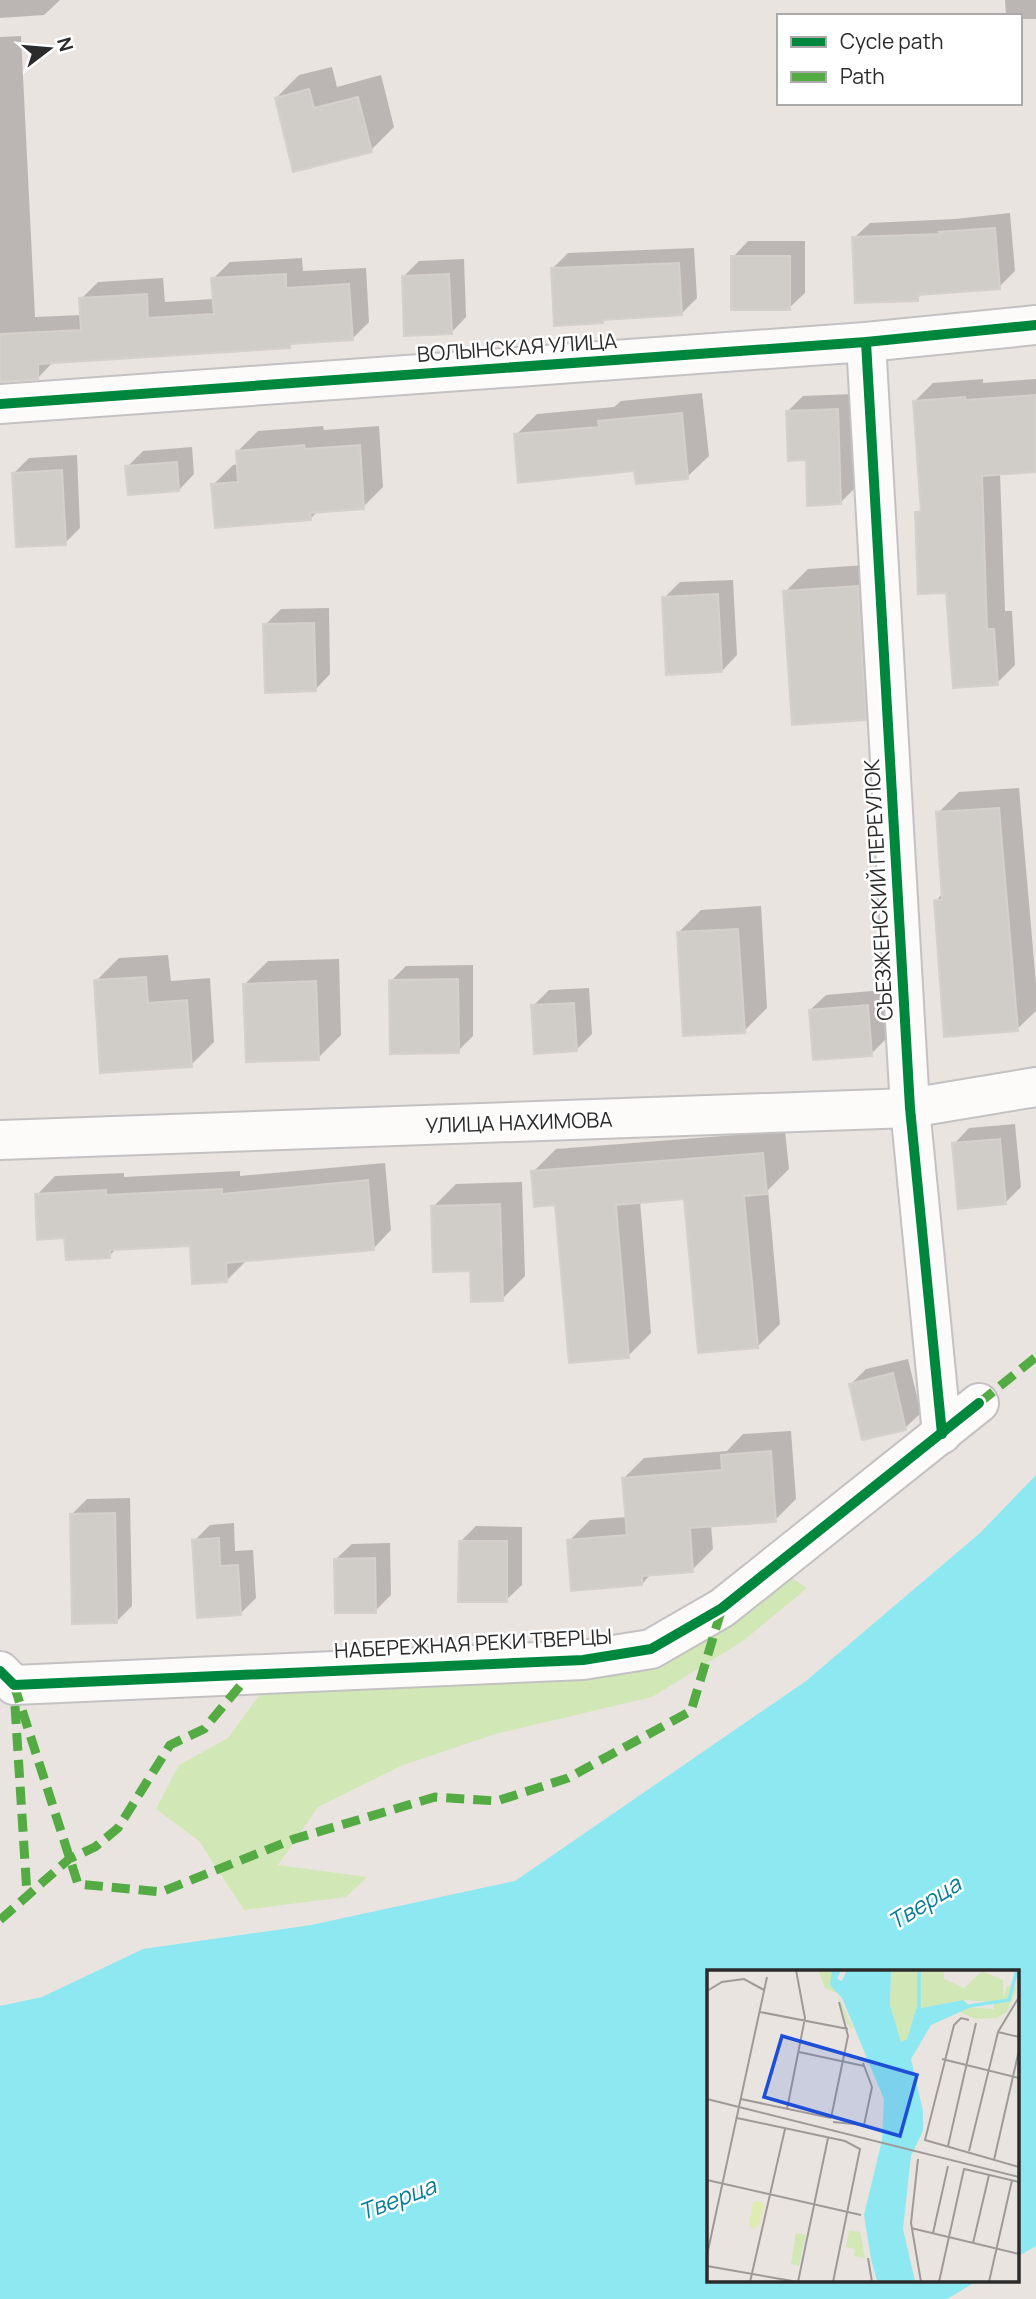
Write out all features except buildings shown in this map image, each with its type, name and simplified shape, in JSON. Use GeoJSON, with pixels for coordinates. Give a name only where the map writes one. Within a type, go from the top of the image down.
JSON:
{"type":"FeatureCollection","features":[{"type":"Feature","properties":{"kind":"street","name":"ВОЛЫНСКАЯ УЛИЦА"},"geometry":{"type":"LineString","coordinates":[[0,404],[866,342],[1036,326]]}},
{"type":"Feature","properties":{"kind":"street","name":"СЪЕЗЖЕНСКИЙ ПЕРЕУЛОК"},"geometry":{"type":"LineString","coordinates":[[866,342],[909,1108],[942,1434]]}},
{"type":"Feature","properties":{"kind":"street","name":"УЛИЦА НАХИМОВА"},"geometry":{"type":"LineString","coordinates":[[0,1140],[909,1108],[1036,1087]]}},
{"type":"Feature","properties":{"kind":"street","name":"НАБЕРЕЖНАЯ РЕКИ ТВЕРЦЫ"},"geometry":{"type":"LineString","coordinates":[[7,1678],[583,1660],[651,1649],[722,1608],[979,1403]]}},
{"type":"Feature","properties":{"kind":"green space"},"geometry":{"type":"Polygon","coordinates":[[[790,1577],[807,1588],[743,1641],[652,1697],[495,1734],[401,1766],[318,1807],[278,1865],[367,1877],[346,1897],[244,1910],[199,1841],[156,1809],[179,1765],[228,1738],[266,1686],[472,1683],[656,1669],[709,1639],[790,1577]]]}},
{"type":"Feature","properties":{"kind":"water","name":"Тверца"},"geometry":{"type":"Polygon","coordinates":[[[1036,1475],[1036,2246],[1018,2256],[1018,1970],[707,1970],[707,2282],[976,2282],[947,2299],[0,2299],[0,2006],[42,1997],[143,1949],[311,1925],[515,1881],[806,1681],[980,1533],[1036,1475]]]}},
{"type":"Feature","properties":{"kind":"marked path"},"geometry":{"type":"LineString","coordinates":[[979,1403],[1036,1357]]}},
{"type":"Feature","properties":{"kind":"marked path"},"geometry":{"type":"LineString","coordinates":[[14,1685],[78,1884],[161,1892],[294,1839],[435,1797],[497,1801],[568,1778],[691,1711],[722,1608]]}},
{"type":"Feature","properties":{"kind":"marked path"},"geometry":{"type":"LineString","coordinates":[[0,1920],[69,1859],[95,1847],[118,1828],[170,1745],[204,1729],[250,1674]]}},
{"type":"Feature","properties":{"kind":"marked path"},"geometry":{"type":"LineString","coordinates":[[15,1706],[27,1894]]}},
{"type":"Feature","properties":{"kind":"cycle path"},"geometry":{"type":"LineString","coordinates":[[0,404],[866,342],[1036,325]]}},
{"type":"Feature","properties":{"kind":"cycle path"},"geometry":{"type":"LineString","coordinates":[[866,342],[910,1108],[942,1434]]}},
{"type":"Feature","properties":{"kind":"cycle path"},"geometry":{"type":"LineString","coordinates":[[0,1671],[14,1685],[583,1660],[651,1649],[722,1608],[979,1403]]}}]}
